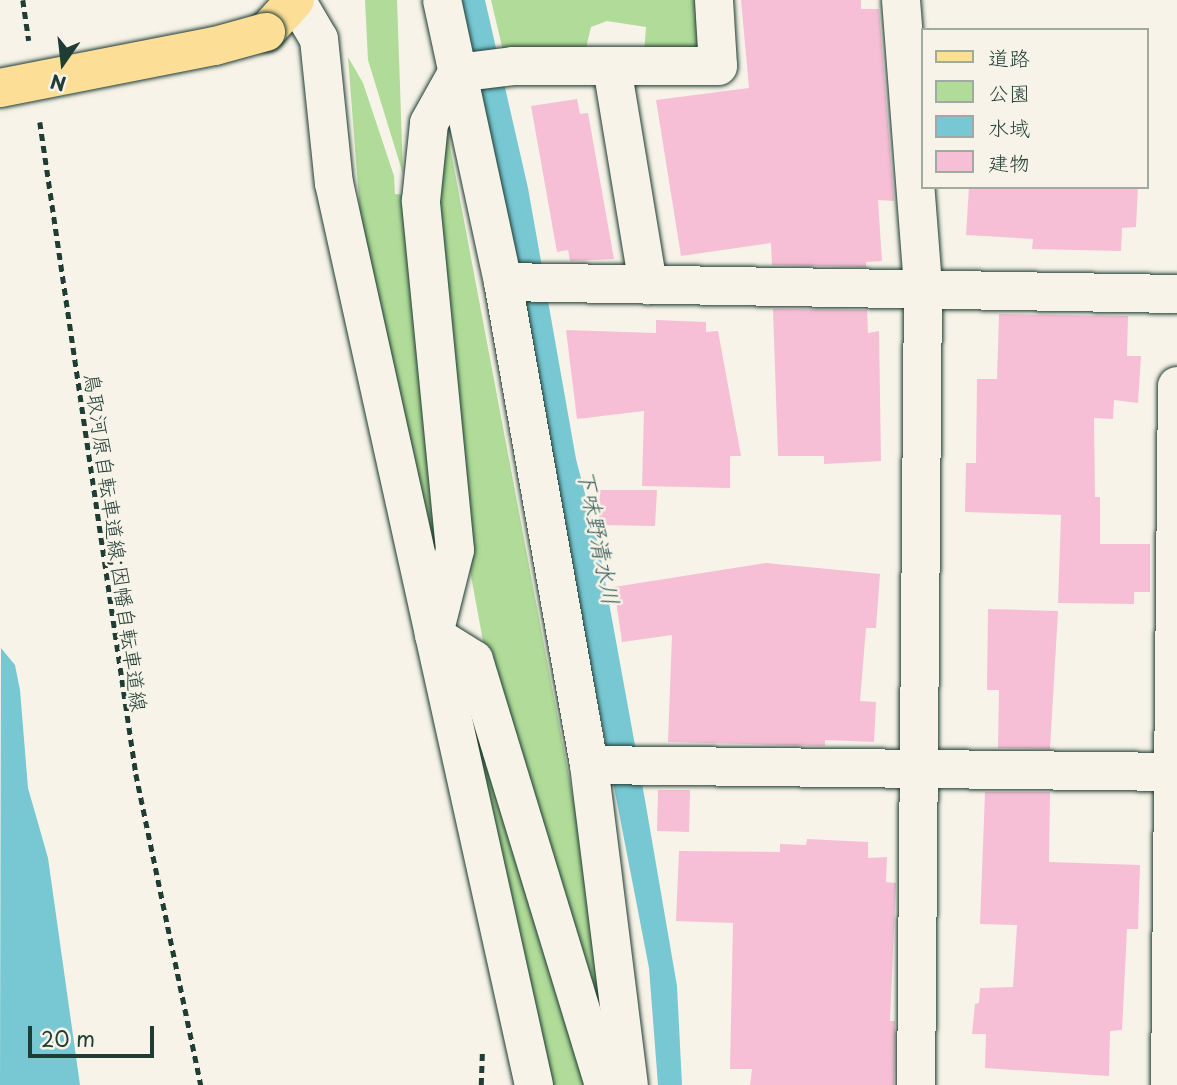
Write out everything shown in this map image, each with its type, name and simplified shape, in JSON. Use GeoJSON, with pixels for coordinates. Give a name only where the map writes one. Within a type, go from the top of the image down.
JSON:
{"type":"FeatureCollection","features":[{"type":"Feature","properties":{"kind":"main road"},"geometry":{"type":"LineString","coordinates":[[0,88],[215,46],[266,32],[295,0]]}},
{"type":"Feature","properties":{"kind":"street"},"geometry":{"type":"LineString","coordinates":[[295,0],[319,39],[334,183],[534,1085]]}},
{"type":"Feature","properties":{"kind":"street"},"geometry":{"type":"LineString","coordinates":[[442,0],[503,282],[589,765],[629,1085]]}},
{"type":"Feature","properties":{"kind":"street"},"geometry":{"type":"LineString","coordinates":[[457,73],[513,66],[718,66],[714,0]]}},
{"type":"Feature","properties":{"kind":"street"},"geometry":{"type":"LineString","coordinates":[[901,0],[923,288],[916,1085]]}},
{"type":"Feature","properties":{"kind":"street"},"geometry":{"type":"LineString","coordinates":[[612,66],[648,285]]}},
{"type":"Feature","properties":{"kind":"street"},"geometry":{"type":"LineString","coordinates":[[434,635],[455,550],[421,201],[429,123],[457,73]]}},
{"type":"Feature","properties":{"kind":"street"},"geometry":{"type":"LineString","coordinates":[[503,282],[1177,294]]}},
{"type":"Feature","properties":{"kind":"street"},"geometry":{"type":"LineString","coordinates":[[1170,1085],[1177,386]]}},
{"type":"Feature","properties":{"kind":"street"},"geometry":{"type":"LineString","coordinates":[[434,635],[474,660],[604,1085]]}},
{"type":"Feature","properties":{"kind":"street"},"geometry":{"type":"LineString","coordinates":[[589,765],[1173,772]]}},
{"type":"Feature","properties":{"kind":"path"},"geometry":{"type":"LineString","coordinates":[[23,0],[31,55]]}},
{"type":"Feature","properties":{"kind":"path","name":"鳥取河原自転車道線;因幡自転車道線"},"geometry":{"type":"LineString","coordinates":[[38,111],[136,774],[201,1085]]}},
{"type":"Feature","properties":{"kind":"green space"},"geometry":{"type":"Polygon","coordinates":[[[365,0],[397,0],[403,174],[368,60],[365,0]]]}},
{"type":"Feature","properties":{"kind":"green space"},"geometry":{"type":"Polygon","coordinates":[[[491,0],[704,0],[704,57],[644,54],[646,27],[607,21],[591,27],[585,52],[504,55],[491,0]]]}},
{"type":"Feature","properties":{"kind":"green space"},"geometry":{"type":"Polygon","coordinates":[[[348,57],[363,83],[394,176],[395,194],[408,195],[439,565],[362,239],[348,57]]]}},
{"type":"Feature","properties":{"kind":"green space"},"geometry":{"type":"Polygon","coordinates":[[[448,136],[586,867],[614,1063],[483,641],[469,565],[438,207],[438,141],[448,136]]]}},
{"type":"Feature","properties":{"kind":"green space"},"geometry":{"type":"Polygon","coordinates":[[[458,672],[594,1085],[552,1085],[458,672]]]}},
{"type":"Feature","properties":{"kind":"water"},"geometry":{"type":"Polygon","coordinates":[[[462,0],[485,0],[528,188],[576,459],[599,548],[677,986],[682,1085],[658,1085],[649,968],[462,0]]]}},
{"type":"Feature","properties":{"kind":"water"},"geometry":{"type":"Polygon","coordinates":[[[1,648],[15,665],[20,690],[28,788],[48,858],[80,1085],[0,1085],[1,648]]]}},
{"type":"Feature","properties":{"kind":"building"},"geometry":{"type":"Polygon","coordinates":[[[741,0],[861,0],[861,9],[879,9],[894,201],[878,200],[882,261],[866,262],[866,267],[772,265],[771,243],[681,256],[656,100],[749,88],[741,0]]]}},
{"type":"Feature","properties":{"kind":"building"},"geometry":{"type":"Polygon","coordinates":[[[577,99],[580,114],[588,113],[614,259],[570,261],[568,250],[557,252],[531,106],[577,99]]]}},
{"type":"Feature","properties":{"kind":"building"},"geometry":{"type":"Polygon","coordinates":[[[969,189],[1138,189],[1136,227],[1122,228],[1121,251],[1032,249],[1033,239],[966,235],[969,189]]]}},
{"type":"Feature","properties":{"kind":"building"},"geometry":{"type":"Polygon","coordinates":[[[773,309],[867,310],[868,333],[879,331],[881,461],[824,464],[824,456],[778,456],[773,309]]]}},
{"type":"Feature","properties":{"kind":"building"},"geometry":{"type":"Polygon","coordinates":[[[999,314],[1128,316],[1127,356],[1141,356],[1138,403],[1114,400],[1113,419],[1094,418],[1095,497],[1100,497],[1100,544],[1150,544],[1150,592],[1134,592],[1134,604],[1058,603],[1061,515],[965,512],[966,463],[976,463],[977,379],[997,379],[999,314]]]}},
{"type":"Feature","properties":{"kind":"building"},"geometry":{"type":"Polygon","coordinates":[[[656,320],[706,322],[706,332],[718,331],[741,456],[730,456],[730,488],[642,486],[644,411],[577,419],[566,330],[656,333],[656,320]]]}},
{"type":"Feature","properties":{"kind":"building"},"geometry":{"type":"Polygon","coordinates":[[[600,490],[657,490],[655,526],[599,525],[600,490]]]}},
{"type":"Feature","properties":{"kind":"building"},"geometry":{"type":"Polygon","coordinates":[[[766,563],[880,574],[876,628],[866,628],[860,701],[876,702],[874,742],[825,740],[825,746],[668,742],[672,635],[622,642],[614,587],[766,563]]]}},
{"type":"Feature","properties":{"kind":"building"},"geometry":{"type":"Polygon","coordinates":[[[988,609],[1058,611],[1050,749],[998,748],[999,690],[987,690],[988,609]]]}},
{"type":"Feature","properties":{"kind":"building"},"geometry":{"type":"Polygon","coordinates":[[[658,790],[690,790],[689,832],[657,831],[658,790]]]}},
{"type":"Feature","properties":{"kind":"building"},"geometry":{"type":"Polygon","coordinates":[[[985,792],[1050,792],[1049,862],[1140,865],[1138,929],[1127,929],[1122,1030],[1110,1031],[1109,1076],[985,1068],[986,1034],[972,1034],[975,1004],[979,1003],[980,988],[1013,987],[1017,925],[980,924],[985,792]]]}},
{"type":"Feature","properties":{"kind":"building"},"geometry":{"type":"Polygon","coordinates":[[[807,839],[868,842],[868,858],[887,857],[886,882],[896,883],[890,1021],[895,1021],[894,1085],[750,1085],[752,1069],[730,1069],[733,923],[676,921],[679,851],[780,852],[780,844],[806,845],[807,839]]]}},
{"type":"Feature","properties":{"kind":"water label","name":"下味野清水川"},"geometry":{"type":"Point","coordinates":[599,537]}}]}
